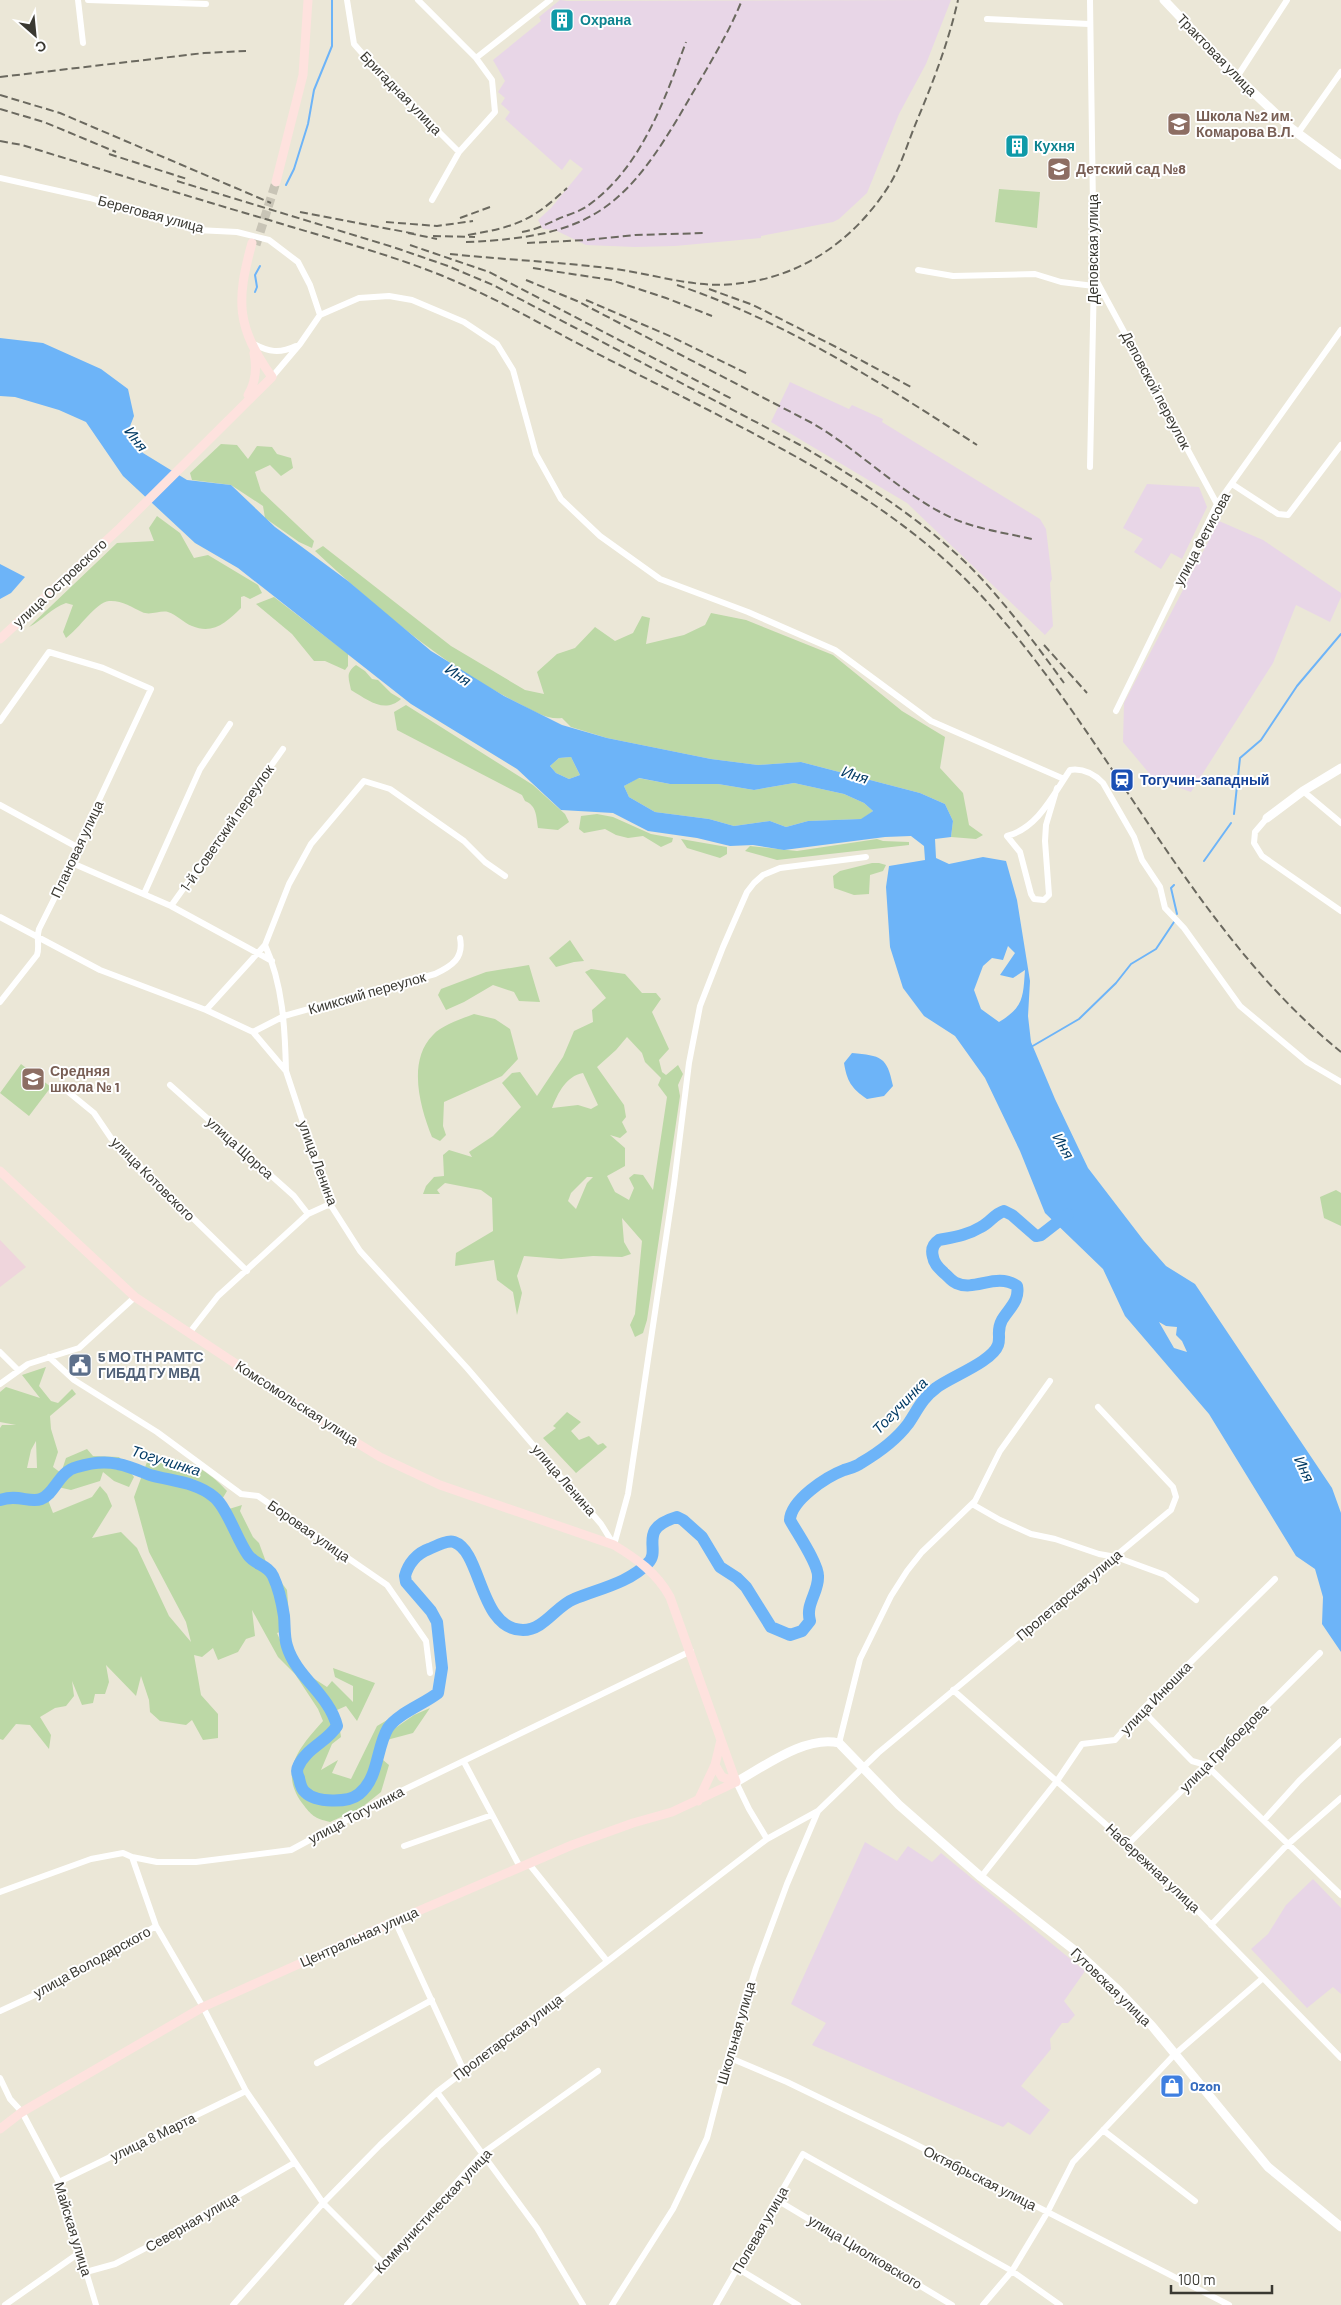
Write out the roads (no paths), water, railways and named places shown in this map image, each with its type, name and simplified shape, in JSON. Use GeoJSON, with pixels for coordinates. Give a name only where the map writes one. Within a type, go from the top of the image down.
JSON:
{"type":"FeatureCollection","features":[{"type":"Feature","properties":{"kind":"main road"},"geometry":{"type":"LineString","coordinates":[[273,181],[289,134],[303,74],[308,0]]}},
{"type":"Feature","properties":{"kind":"main road"},"geometry":{"type":"LineString","coordinates":[[243,404],[272,376],[251,342],[243,324],[242,294],[254,244]]}},
{"type":"Feature","properties":{"kind":"main road"},"geometry":{"type":"LineString","coordinates":[[243,404],[253,387],[256,376],[256,362],[251,342]]}},
{"type":"Feature","properties":{"kind":"main road","name":"улица Островского"},"geometry":{"type":"LineString","coordinates":[[0,639],[120,528],[243,404]]}},
{"type":"Feature","properties":{"kind":"main road","name":"Комсомольская улица"},"geometry":{"type":"LineString","coordinates":[[0,1171],[135,1297],[331,1427],[406,1470],[440,1485],[614,1545],[638,1560],[656,1576],[670,1597],[691,1651],[736,1782]]}},
{"type":"Feature","properties":{"kind":"main road"},"geometry":{"type":"LineString","coordinates":[[698,1802],[714,1765],[721,1740]]}},
{"type":"Feature","properties":{"kind":"main road"},"geometry":{"type":"LineString","coordinates":[[714,1765],[722,1777],[736,1782]]}},
{"type":"Feature","properties":{"kind":"main road","name":"Центральная улица"},"geometry":{"type":"LineString","coordinates":[[0,2128],[22,2112],[203,2007],[395,1921],[572,1845],[633,1823],[672,1812],[698,1802],[736,1782]]}},
{"type":"Feature","properties":{"kind":"street"},"geometry":{"type":"LineString","coordinates":[[78,0],[84,38],[83,43]]}},
{"type":"Feature","properties":{"kind":"street"},"geometry":{"type":"LineString","coordinates":[[88,0],[206,4]]}},
{"type":"Feature","properties":{"kind":"street","name":"Бригадная улица"},"geometry":{"type":"LineString","coordinates":[[347,0],[354,44],[376,70],[459,152]]}},
{"type":"Feature","properties":{"kind":"street"},"geometry":{"type":"LineString","coordinates":[[418,0],[476,58],[492,80],[496,112],[459,152],[432,200]]}},
{"type":"Feature","properties":{"kind":"street"},"geometry":{"type":"LineString","coordinates":[[476,58],[550,0]]}},
{"type":"Feature","properties":{"kind":"street","name":"Деповская улица"},"geometry":{"type":"LineString","coordinates":[[1090,0],[1094,277],[1090,467]]}},
{"type":"Feature","properties":{"kind":"street","name":"Трактовая улица"},"geometry":{"type":"LineString","coordinates":[[1164,0],[1237,77],[1298,133],[1341,165]]}},
{"type":"Feature","properties":{"kind":"street"},"geometry":{"type":"LineString","coordinates":[[1237,77],[1287,0]]}},
{"type":"Feature","properties":{"kind":"street"},"geometry":{"type":"LineString","coordinates":[[987,19],[1090,24]]}},
{"type":"Feature","properties":{"kind":"street"},"geometry":{"type":"LineString","coordinates":[[1298,133],[1341,72]]}},
{"type":"Feature","properties":{"kind":"street","name":"Береговая улица"},"geometry":{"type":"LineString","coordinates":[[0,178],[90,198],[196,230],[247,235],[269,240],[298,262],[310,285],[320,315]]}},
{"type":"Feature","properties":{"kind":"street"},"geometry":{"type":"LineString","coordinates":[[918,270],[953,276],[1035,274],[1061,282],[1094,286]]}},
{"type":"Feature","properties":{"kind":"street","name":"Деповской переулок"},"geometry":{"type":"LineString","coordinates":[[1094,277],[1217,504]]}},
{"type":"Feature","properties":{"kind":"street"},"geometry":{"type":"LineString","coordinates":[[272,376],[300,344],[320,315],[359,298],[389,296],[412,300],[464,322],[497,344],[514,370],[536,454],[562,499],[600,536],[660,579],[748,612],[835,650],[931,721],[1064,779]]}},
{"type":"Feature","properties":{"kind":"street","name":"улица Фетисова"},"geometry":{"type":"LineString","coordinates":[[1116,711],[1217,504],[1341,330]]}},
{"type":"Feature","properties":{"kind":"street"},"geometry":{"type":"LineString","coordinates":[[251,342],[269,350],[284,352],[300,344]]}},
{"type":"Feature","properties":{"kind":"street"},"geometry":{"type":"LineString","coordinates":[[1232,484],[1278,514],[1288,515],[1341,445]]}},
{"type":"Feature","properties":{"kind":"street","name":"Плановая улица"},"geometry":{"type":"LineString","coordinates":[[0,721],[49,652],[103,668],[151,689],[77,847],[72,863],[39,929],[37,955],[0,1002]]}},
{"type":"Feature","properties":{"kind":"street"},"geometry":{"type":"LineString","coordinates":[[144,894],[200,768],[230,724]]}},
{"type":"Feature","properties":{"kind":"street","name":"1-й Советский переулок"},"geometry":{"type":"LineString","coordinates":[[171,906],[283,749]]}},
{"type":"Feature","properties":{"kind":"street"},"geometry":{"type":"LineString","coordinates":[[1341,768],[1303,791],[1267,818],[1256,832],[1254,843],[1262,856],[1341,910]]}},
{"type":"Feature","properties":{"kind":"street"},"geometry":{"type":"LineString","coordinates":[[1057,788],[1046,824],[1045,841],[1049,895],[1044,900],[1034,899],[1020,852],[1007,836],[1020,833],[1033,823],[1057,788],[1070,770],[1075,769],[1096,776],[1134,837],[1137,849],[1160,887],[1165,908],[1240,1006],[1307,1062],[1341,1082]]}},
{"type":"Feature","properties":{"kind":"street"},"geometry":{"type":"LineString","coordinates":[[206,1010],[259,954],[265,945],[289,884],[311,844],[364,781],[390,789],[464,841],[485,862],[505,876]]}},
{"type":"Feature","properties":{"kind":"street"},"geometry":{"type":"LineString","coordinates":[[1303,791],[1341,823]]}},
{"type":"Feature","properties":{"kind":"street"},"geometry":{"type":"LineString","coordinates":[[0,805],[77,847]]}},
{"type":"Feature","properties":{"kind":"street"},"geometry":{"type":"LineString","coordinates":[[614,1545],[628,1494],[674,1184],[689,1063],[703,998],[747,892],[763,875],[795,864],[866,857]]}},
{"type":"Feature","properties":{"kind":"street"},"geometry":{"type":"LineString","coordinates":[[72,863],[171,906],[272,961]]}},
{"type":"Feature","properties":{"kind":"street","name":"улица Ленина"},"geometry":{"type":"LineString","coordinates":[[0,917],[100,970],[206,1010],[253,1032],[286,1071],[330,1204],[360,1251],[474,1376],[601,1524],[614,1545]]}},
{"type":"Feature","properties":{"kind":"street","name":"Киикский переулок"},"geometry":{"type":"LineString","coordinates":[[253,1032],[284,1016],[435,974],[451,966],[458,958],[462,947],[460,938]]}},
{"type":"Feature","properties":{"kind":"street"},"geometry":{"type":"LineString","coordinates":[[265,945],[272,961],[284,1016],[286,1071]]}},
{"type":"Feature","properties":{"kind":"street","name":"улица Щорса"},"geometry":{"type":"LineString","coordinates":[[170,1085],[294,1196],[308,1214]]}},
{"type":"Feature","properties":{"kind":"street","name":"улица Котовского"},"geometry":{"type":"LineString","coordinates":[[61,1086],[94,1113],[111,1138],[247,1270]]}},
{"type":"Feature","properties":{"kind":"street"},"geometry":{"type":"LineString","coordinates":[[190,1332],[218,1296],[308,1214],[330,1204]]}},
{"type":"Feature","properties":{"kind":"street"},"geometry":{"type":"LineString","coordinates":[[0,1384],[28,1364],[79,1348],[135,1297]]}},
{"type":"Feature","properties":{"kind":"street"},"geometry":{"type":"LineString","coordinates":[[0,1352],[18,1370]]}},
{"type":"Feature","properties":{"kind":"street","name":"Боровая улица"},"geometry":{"type":"LineString","coordinates":[[49,1357],[74,1380],[157,1432],[241,1494],[258,1496],[388,1585],[426,1641],[430,1673]]}},
{"type":"Feature","properties":{"kind":"street"},"geometry":{"type":"LineString","coordinates":[[767,1839],[736,1782],[797,1749],[815,1742],[829,1741],[839,1743],[860,1659],[886,1604],[907,1571],[922,1552],[972,1504],[992,1470],[1000,1451],[1050,1381]]}},
{"type":"Feature","properties":{"kind":"street","name":"Пролетарская улица"},"geometry":{"type":"LineString","coordinates":[[863,1766],[1171,1510],[1176,1498],[1173,1487],[1098,1407]]}},
{"type":"Feature","properties":{"kind":"street"},"geometry":{"type":"LineString","coordinates":[[972,1504],[1000,1520],[1031,1534],[1055,1539],[1099,1554],[1116,1557],[1165,1575],[1196,1600]]}},
{"type":"Feature","properties":{"kind":"street","name":"улица Инюшка"},"geometry":{"type":"LineString","coordinates":[[981,1877],[1057,1781],[1082,1744],[1115,1740],[1142,1710],[1275,1579]]}},
{"type":"Feature","properties":{"kind":"street","name":"улица Тогучинка"},"geometry":{"type":"LineString","coordinates":[[0,1892],[91,1859],[123,1853],[132,1857],[157,1862],[196,1862],[291,1850],[393,1795],[691,1651]]}},
{"type":"Feature","properties":{"kind":"street","name":"улица Грибоедова"},"geometry":{"type":"LineString","coordinates":[[1128,1844],[1320,1653]]}},
{"type":"Feature","properties":{"kind":"street","name":"Набережная улица"},"geometry":{"type":"LineString","coordinates":[[954,1690],[1128,1844],[1211,1924],[1341,2058]]}},
{"type":"Feature","properties":{"kind":"street"},"geometry":{"type":"LineString","coordinates":[[1142,1710],[1192,1761],[1206,1765],[1264,1820],[1287,1845],[1341,1894]]}},
{"type":"Feature","properties":{"kind":"street"},"geometry":{"type":"LineString","coordinates":[[1264,1820],[1299,1780],[1341,1741]]}},
{"type":"Feature","properties":{"kind":"street","name":"Гутовская улица"},"geometry":{"type":"LineString","coordinates":[[839,1743],[899,1805],[981,1877],[1078,1953],[1111,1984],[1152,2026],[1268,2168],[1341,2227]]}},
{"type":"Feature","properties":{"kind":"street"},"geometry":{"type":"LineString","coordinates":[[464,1762],[520,1868]]}},
{"type":"Feature","properties":{"kind":"street","name":"Школьная улица"},"geometry":{"type":"LineString","coordinates":[[612,2305],[673,2209],[707,2138],[728,2057],[756,1968],[787,1884],[818,1811],[863,1766]]}},
{"type":"Feature","properties":{"kind":"street"},"geometry":{"type":"LineString","coordinates":[[1211,1924],[1287,1845],[1341,1798]]}},
{"type":"Feature","properties":{"kind":"street","name":"Пролетарская улица"},"geometry":{"type":"LineString","coordinates":[[233,2305],[323,2204],[380,2145],[437,2092],[767,1839],[818,1811]]}},
{"type":"Feature","properties":{"kind":"street"},"geometry":{"type":"LineString","coordinates":[[404,1846],[492,1815]]}},
{"type":"Feature","properties":{"kind":"street"},"geometry":{"type":"LineString","coordinates":[[132,1857],[156,1926],[203,2007],[246,2091],[323,2204],[383,2263]]}},
{"type":"Feature","properties":{"kind":"street"},"geometry":{"type":"LineString","coordinates":[[529,1864],[607,1962]]}},
{"type":"Feature","properties":{"kind":"street"},"geometry":{"type":"LineString","coordinates":[[395,1921],[464,2071]]}},
{"type":"Feature","properties":{"kind":"street","name":"улица Володарского"},"geometry":{"type":"LineString","coordinates":[[0,2011],[61,1983],[156,1926]]}},
{"type":"Feature","properties":{"kind":"street"},"geometry":{"type":"LineString","coordinates":[[983,2305],[1012,2271],[1047,2213],[1074,2162],[1174,2055],[1263,1978]]}},
{"type":"Feature","properties":{"kind":"street"},"geometry":{"type":"LineString","coordinates":[[317,2063],[432,2000]]}},
{"type":"Feature","properties":{"kind":"street","name":"Октябрьская улица"},"geometry":{"type":"LineString","coordinates":[[728,2057],[787,2082],[907,2140],[1229,2305]]}},
{"type":"Feature","properties":{"kind":"street","name":"Коммунистическая улица"},"geometry":{"type":"LineString","coordinates":[[347,2305],[483,2153],[598,2071]]}},
{"type":"Feature","properties":{"kind":"street","name":"Майская улица"},"geometry":{"type":"LineString","coordinates":[[0,2078],[10,2099],[22,2112],[59,2182],[96,2305]]}},
{"type":"Feature","properties":{"kind":"street","name":"улица 8 Марта"},"geometry":{"type":"LineString","coordinates":[[59,2182],[246,2091]]}},
{"type":"Feature","properties":{"kind":"street"},"geometry":{"type":"LineString","coordinates":[[437,2092],[537,2228],[583,2305]]}},
{"type":"Feature","properties":{"kind":"street"},"geometry":{"type":"LineString","coordinates":[[1103,2130],[1195,2201]]}},
{"type":"Feature","properties":{"kind":"street","name":"Полевая улица"},"geometry":{"type":"LineString","coordinates":[[716,2305],[803,2154],[1012,2271]]}},
{"type":"Feature","properties":{"kind":"street","name":"Северная улица"},"geometry":{"type":"LineString","coordinates":[[86,2272],[115,2264],[294,2163]]}},
{"type":"Feature","properties":{"kind":"street","name":"улица Циолковского"},"geometry":{"type":"LineString","coordinates":[[777,2200],[952,2305]]}},
{"type":"Feature","properties":{"kind":"street"},"geometry":{"type":"LineString","coordinates":[[6,2305],[79,2253]]}},
{"type":"Feature","properties":{"kind":"street"},"geometry":{"type":"LineString","coordinates":[[737,2268],[798,2305]]}},
{"type":"Feature","properties":{"kind":"street"},"geometry":{"type":"LineString","coordinates":[[1012,2271],[1060,2305]]}},
{"type":"Feature","properties":{"kind":"water","name":"Иня"},"geometry":{"type":"Polygon","coordinates":[[[0,338],[43,343],[101,369],[128,389],[134,416],[127,434],[143,453],[187,480],[231,485],[275,527],[348,581],[431,651],[504,696],[562,725],[607,738],[711,759],[758,765],[801,762],[920,793],[945,804],[953,821],[951,837],[935,839],[936,858],[949,864],[983,857],[1006,861],[1017,900],[1030,981],[1028,1016],[1031,1042],[1055,1099],[1088,1168],[1144,1241],[1166,1266],[1195,1284],[1332,1488],[1341,1513],[1341,1652],[1322,1624],[1323,1597],[1315,1569],[1296,1556],[1209,1414],[1125,1316],[1103,1269],[1045,1213],[1020,1151],[985,1078],[955,1036],[924,1016],[903,988],[890,947],[886,887],[889,866],[925,860],[924,846],[911,836],[885,837],[784,850],[753,845],[730,846],[697,838],[648,831],[613,813],[561,810],[517,769],[411,704],[238,568],[195,543],[123,476],[86,422],[59,410],[15,397],[0,396],[0,338]],[[571,757],[559,758],[550,766],[556,773],[569,779],[580,775],[571,757]],[[639,778],[624,786],[629,797],[655,812],[709,819],[734,826],[770,821],[786,827],[808,821],[861,819],[873,811],[864,803],[844,794],[794,783],[754,790],[718,784],[670,784],[639,778]],[[1008,946],[1003,960],[992,958],[983,966],[974,990],[981,1009],[999,1022],[1018,1006],[1024,987],[1025,970],[1013,978],[1000,975],[1015,953],[1008,946]],[[1159,1322],[1174,1348],[1187,1352],[1182,1341],[1176,1335],[1177,1327],[1166,1326],[1159,1322]]]}},
{"type":"Feature","properties":{"kind":"water"},"geometry":{"type":"Polygon","coordinates":[[[0,564],[25,577],[11,593],[0,599],[0,564]]]}},
{"type":"Feature","properties":{"kind":"water"},"geometry":{"type":"Polygon","coordinates":[[[852,1053],[870,1055],[881,1059],[885,1063],[893,1086],[884,1096],[867,1099],[853,1088],[848,1079],[844,1063],[852,1053]]]}},
{"type":"Feature","properties":{"kind":"waterway"},"geometry":{"type":"LineString","coordinates":[[286,185],[294,169],[308,124],[314,90],[332,46],[332,0]]}},
{"type":"Feature","properties":{"kind":"waterway"},"geometry":{"type":"LineString","coordinates":[[255,292],[257,287],[255,275],[260,266]]}},
{"type":"Feature","properties":{"kind":"waterway"},"geometry":{"type":"LineString","coordinates":[[1234,814],[1240,758],[1261,740],[1297,686],[1341,634]]}},
{"type":"Feature","properties":{"kind":"waterway"},"geometry":{"type":"LineString","coordinates":[[1204,861],[1231,823]]}},
{"type":"Feature","properties":{"kind":"waterway"},"geometry":{"type":"LineString","coordinates":[[1174,885],[1171,888],[1177,914]]}},
{"type":"Feature","properties":{"kind":"waterway"},"geometry":{"type":"LineString","coordinates":[[1031,1047],[1079,1019],[1116,983],[1131,964],[1156,949],[1174,922]]}},
{"type":"Feature","properties":{"kind":"waterway","name":"Тогучинка"},"geometry":{"type":"LineString","coordinates":[[0,1500],[6,1498],[41,1499],[71,1469],[87,1464],[103,1463],[122,1465],[150,1475],[192,1485],[214,1497],[228,1516],[248,1555],[271,1572],[281,1601],[286,1643],[291,1657],[327,1704],[337,1726],[328,1737],[306,1755],[297,1768],[302,1788],[310,1796],[324,1800],[347,1799],[359,1794],[370,1780],[384,1736],[392,1723],[438,1693],[442,1668],[437,1622],[431,1611],[406,1582],[405,1576],[411,1563],[417,1556],[442,1544],[454,1542],[463,1548],[489,1605],[498,1618],[509,1627],[523,1630],[530,1629],[544,1622],[561,1607],[574,1599],[632,1576],[652,1558],[653,1533],[657,1527],[677,1517],[702,1537],[720,1567],[737,1578],[746,1587],[771,1627],[790,1635],[802,1631],[810,1621],[809,1609],[818,1582],[818,1576],[811,1556],[790,1520],[796,1505],[819,1484],[837,1473],[857,1466],[886,1446],[903,1430],[923,1400],[931,1392],[988,1357],[998,1345],[1000,1324],[1017,1296],[1017,1286],[1009,1282],[993,1281],[971,1285],[954,1282],[934,1262],[932,1252],[934,1245],[939,1240],[976,1230],[1004,1211],[1012,1215],[1036,1236],[1041,1235],[1068,1214]]}},
{"type":"Feature","properties":{"kind":"tunnel"},"geometry":{"type":"LineString","coordinates":[[256,245],[276,182]]}},
{"type":"Feature","properties":{"kind":"railway"},"geometry":{"type":"LineString","coordinates":[[466,242],[509,239],[546,233],[576,223],[601,210],[624,191],[645,167],[666,138],[717,51],[742,0]]}},
{"type":"Feature","properties":{"kind":"railway"},"geometry":{"type":"LineString","coordinates":[[450,254],[601,267],[678,281],[720,285],[759,280],[782,274],[804,264],[824,253],[843,239],[876,204],[890,184],[902,160],[935,75],[958,0]]}},
{"type":"Feature","properties":{"kind":"railway"},"geometry":{"type":"LineString","coordinates":[[522,232],[541,227],[586,207],[622,173],[636,154],[659,110],[686,42]]}},
{"type":"Feature","properties":{"kind":"railway"},"geometry":{"type":"LineString","coordinates":[[0,77],[204,53],[246,51]]}},
{"type":"Feature","properties":{"kind":"railway"},"geometry":{"type":"LineString","coordinates":[[0,95],[60,113],[271,203]]}},
{"type":"Feature","properties":{"kind":"railway"},"geometry":{"type":"LineString","coordinates":[[0,109],[44,122],[116,152]]}},
{"type":"Feature","properties":{"kind":"railway"},"geometry":{"type":"LineString","coordinates":[[0,141],[22,145],[356,246],[443,276],[503,304],[768,442],[809,464],[885,513],[922,540],[956,570],[988,603],[1033,658],[1076,716],[1197,894],[1241,951],[1289,1004],[1341,1052]]}},
{"type":"Feature","properties":{"kind":"railway"},"geometry":{"type":"LineString","coordinates":[[109,154],[187,179]]}},
{"type":"Feature","properties":{"kind":"railway"},"geometry":{"type":"LineString","coordinates":[[177,181],[393,247],[448,266],[493,285],[800,445],[894,504],[958,556],[1001,601],[1064,683]]}},
{"type":"Feature","properties":{"kind":"railway"},"geometry":{"type":"LineString","coordinates":[[468,235],[498,229],[522,221],[543,208],[567,188]]}},
{"type":"Feature","properties":{"kind":"railway"},"geometry":{"type":"LineString","coordinates":[[460,218],[490,207]]}},
{"type":"Feature","properties":{"kind":"railway"},"geometry":{"type":"LineString","coordinates":[[300,212],[416,234]]}},
{"type":"Feature","properties":{"kind":"railway"},"geometry":{"type":"LineString","coordinates":[[386,222],[437,226],[473,221]]}},
{"type":"Feature","properties":{"kind":"railway"},"geometry":{"type":"LineString","coordinates":[[408,233],[437,239]]}},
{"type":"Feature","properties":{"kind":"railway"},"geometry":{"type":"LineString","coordinates":[[527,243],[635,235],[705,233]]}},
{"type":"Feature","properties":{"kind":"railway"},"geometry":{"type":"LineString","coordinates":[[433,236],[475,237]]}},
{"type":"Feature","properties":{"kind":"railway"},"geometry":{"type":"LineString","coordinates":[[410,245],[489,272],[732,399]]}},
{"type":"Feature","properties":{"kind":"railway"},"geometry":{"type":"LineString","coordinates":[[533,268],[611,280],[666,298],[712,316]]}},
{"type":"Feature","properties":{"kind":"railway"},"geometry":{"type":"LineString","coordinates":[[526,280],[577,301],[812,423],[845,444],[907,491],[940,512],[973,526],[1032,539]]}},
{"type":"Feature","properties":{"kind":"railway"},"geometry":{"type":"LineString","coordinates":[[677,285],[717,300],[795,335],[906,399],[977,445]]}},
{"type":"Feature","properties":{"kind":"railway"},"geometry":{"type":"LineString","coordinates":[[709,289],[753,305],[913,388]]}},
{"type":"Feature","properties":{"kind":"railway"},"geometry":{"type":"LineString","coordinates":[[586,300],[672,337],[748,374]]}},
{"type":"Feature","properties":{"kind":"railway"},"geometry":{"type":"LineString","coordinates":[[1044,645],[1087,693]]}},
{"type":"Feature","properties":{"kind":"place","name":"Охрана"},"geometry":{"type":"Point","coordinates":[562,20]}},
{"type":"Feature","properties":{"kind":"place","name":"Школа №2 им. Комарова В.Л."},"geometry":{"type":"Point","coordinates":[1179,124]}},
{"type":"Feature","properties":{"kind":"place","name":"Кухня"},"geometry":{"type":"Point","coordinates":[1017,146]}},
{"type":"Feature","properties":{"kind":"place","name":"Детский сад №8"},"geometry":{"type":"Point","coordinates":[1059,169]}},
{"type":"Feature","properties":{"kind":"place","name":"Тогучин-западный"},"geometry":{"type":"Point","coordinates":[1122,780]}},
{"type":"Feature","properties":{"kind":"place","name":"Средняя школа № 1"},"geometry":{"type":"Point","coordinates":[33,1079]}},
{"type":"Feature","properties":{"kind":"place","name":"5 МО ТН РАМТС ГИБДД ГУ МВД"},"geometry":{"type":"Point","coordinates":[80,1365]}},
{"type":"Feature","properties":{"kind":"place","name":"Ozon"},"geometry":{"type":"Point","coordinates":[1172,2086]}}]}
